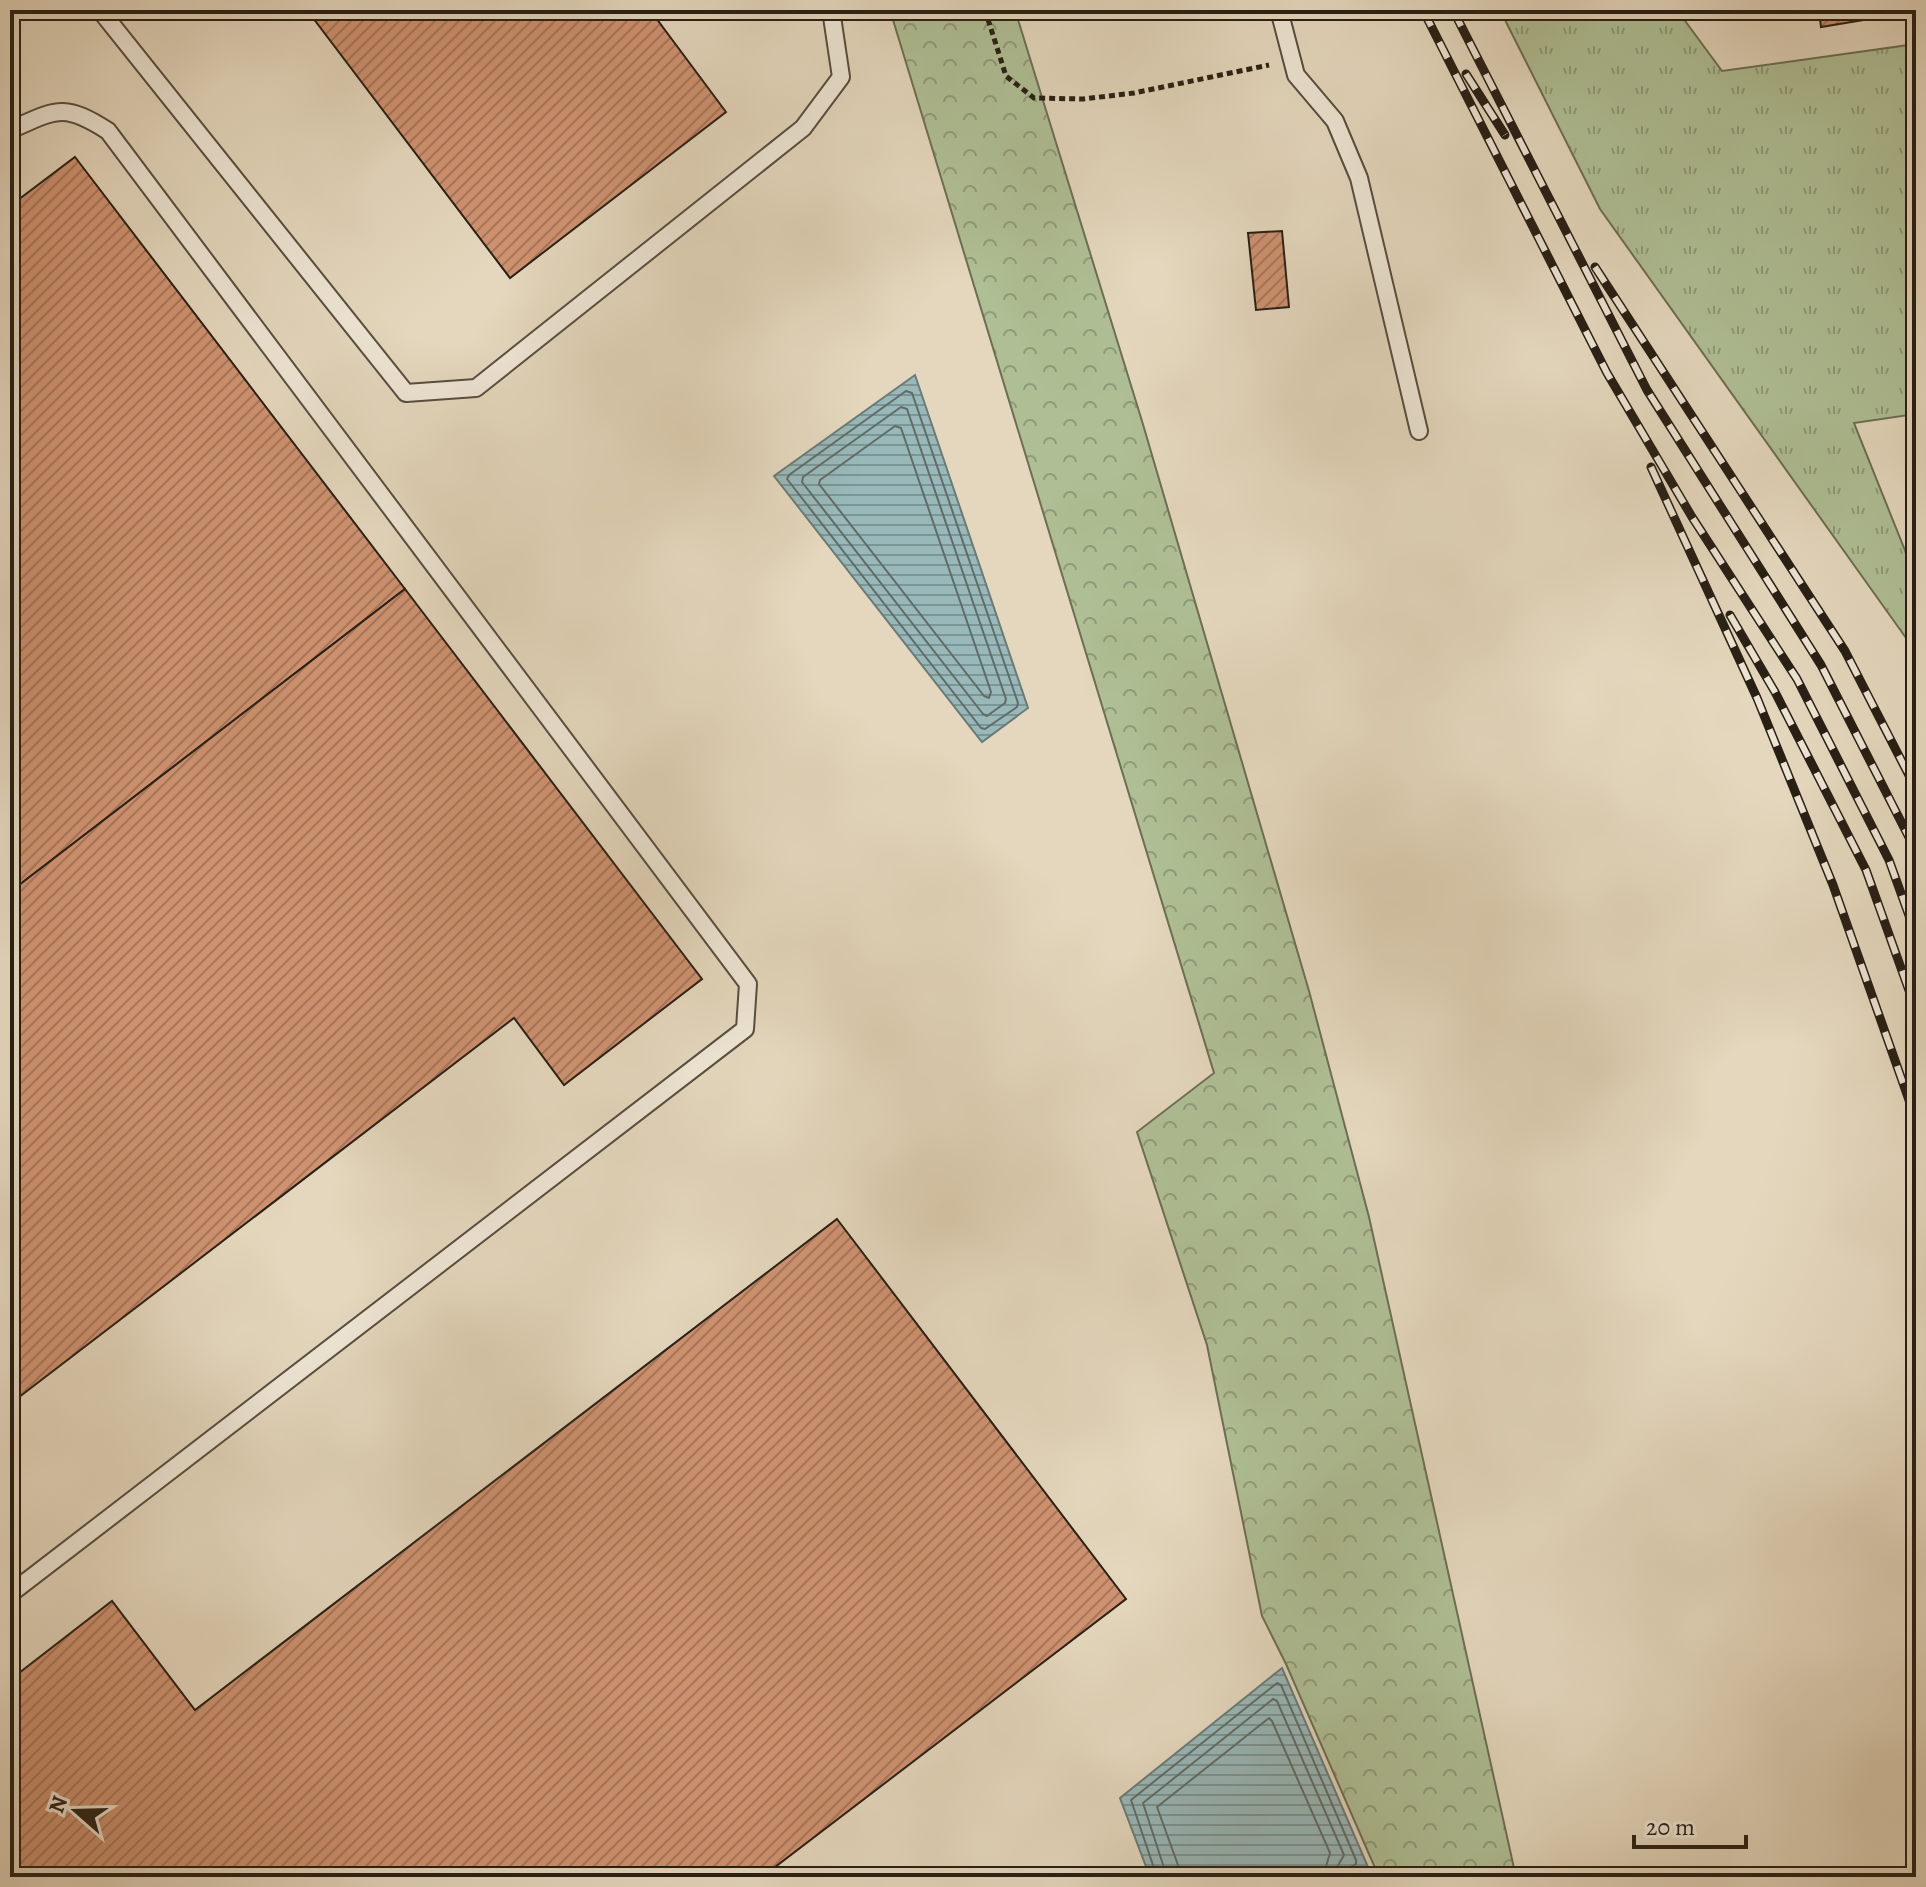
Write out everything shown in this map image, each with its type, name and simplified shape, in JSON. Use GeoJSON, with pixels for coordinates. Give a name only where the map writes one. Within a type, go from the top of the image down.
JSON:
{"type":"FeatureCollection","features":[{"type":"Feature","properties":{"kind":"lane"},"geometry":{"type":"LineString","coordinates":[[100,10],[406,393],[476,388],[803,128],[841,77],[831,10]]}},
{"type":"Feature","properties":{"kind":"lane"},"geometry":{"type":"LineString","coordinates":[[1279,10],[1296,75],[1335,121],[1359,178],[1419,431]]}},
{"type":"Feature","properties":{"kind":"lane"},"geometry":{"type":"LineString","coordinates":[[10,130],[54,111],[82,114],[108,131],[748,984],[745,1029],[10,1594]]}},
{"type":"Feature","properties":{"kind":"path"},"geometry":{"type":"LineString","coordinates":[[985,10],[1006,76],[1034,98],[1083,99],[1134,93],[1292,60]]}},
{"type":"Feature","properties":{"kind":"green space"},"geometry":{"type":"Polygon","coordinates":[[[890,10],[1015,10],[1142,421],[1309,991],[1369,1217],[1516,1877],[1379,1877],[1262,1616],[1207,1345],[1137,1132],[1214,1073],[890,10]]]}},
{"type":"Feature","properties":{"kind":"green space"},"geometry":{"type":"Polygon","coordinates":[[[1500,10],[1677,10],[1722,71],[1916,44],[1916,414],[1854,423],[1916,578],[1916,652],[1600,209],[1500,10]]]}},
{"type":"Feature","properties":{"kind":"water"},"geometry":{"type":"Polygon","coordinates":[[[915,375],[1028,708],[982,742],[774,476],[915,375]]]}},
{"type":"Feature","properties":{"kind":"water"},"geometry":{"type":"Polygon","coordinates":[[[1282,1668],[1368,1867],[1346,1877],[1150,1877],[1120,1798],[1282,1668]]]}},
{"type":"Feature","properties":{"kind":"building"},"geometry":{"type":"Polygon","coordinates":[[[307,10],[650,10],[726,112],[510,278],[307,10]]]}},
{"type":"Feature","properties":{"kind":"building"},"geometry":{"type":"Polygon","coordinates":[[[1819,10],[1881,10],[1882,17],[1821,27],[1819,10]]]}},
{"type":"Feature","properties":{"kind":"building"},"geometry":{"type":"Polygon","coordinates":[[[75,157],[405,589],[10,892],[10,206],[75,157]]]}},
{"type":"Feature","properties":{"kind":"building"},"geometry":{"type":"Polygon","coordinates":[[[1282,231],[1289,307],[1256,310],[1248,233],[1282,231]]]}},
{"type":"Feature","properties":{"kind":"building"},"geometry":{"type":"Polygon","coordinates":[[[405,589],[702,979],[564,1085],[514,1018],[10,1404],[10,892],[405,589]]]}},
{"type":"Feature","properties":{"kind":"building"},"geometry":{"type":"Polygon","coordinates":[[[837,1219],[1126,1599],[762,1877],[10,1877],[10,1680],[112,1601],[195,1710],[837,1219]]]}},
{"type":"Feature","properties":{"kind":"railway"},"geometry":{"type":"LineString","coordinates":[[1423,10],[1607,373],[1692,517],[1797,679],[1889,860],[1916,935]]}},
{"type":"Feature","properties":{"kind":"railway"},"geometry":{"type":"LineString","coordinates":[[1453,10],[1647,390],[1821,665],[1916,851]]}},
{"type":"Feature","properties":{"kind":"railway"},"geometry":{"type":"LineString","coordinates":[[1466,74],[1505,135]]}},
{"type":"Feature","properties":{"kind":"railway"},"geometry":{"type":"LineString","coordinates":[[1595,267],[1845,651],[1916,789]]}},
{"type":"Feature","properties":{"kind":"railway"},"geometry":{"type":"LineString","coordinates":[[1651,467],[1757,698],[1833,885],[1909,1100],[1916,1132]]}},
{"type":"Feature","properties":{"kind":"railway"},"geometry":{"type":"LineString","coordinates":[[1730,615],[1775,692],[1866,870],[1916,1010]]}}]}
